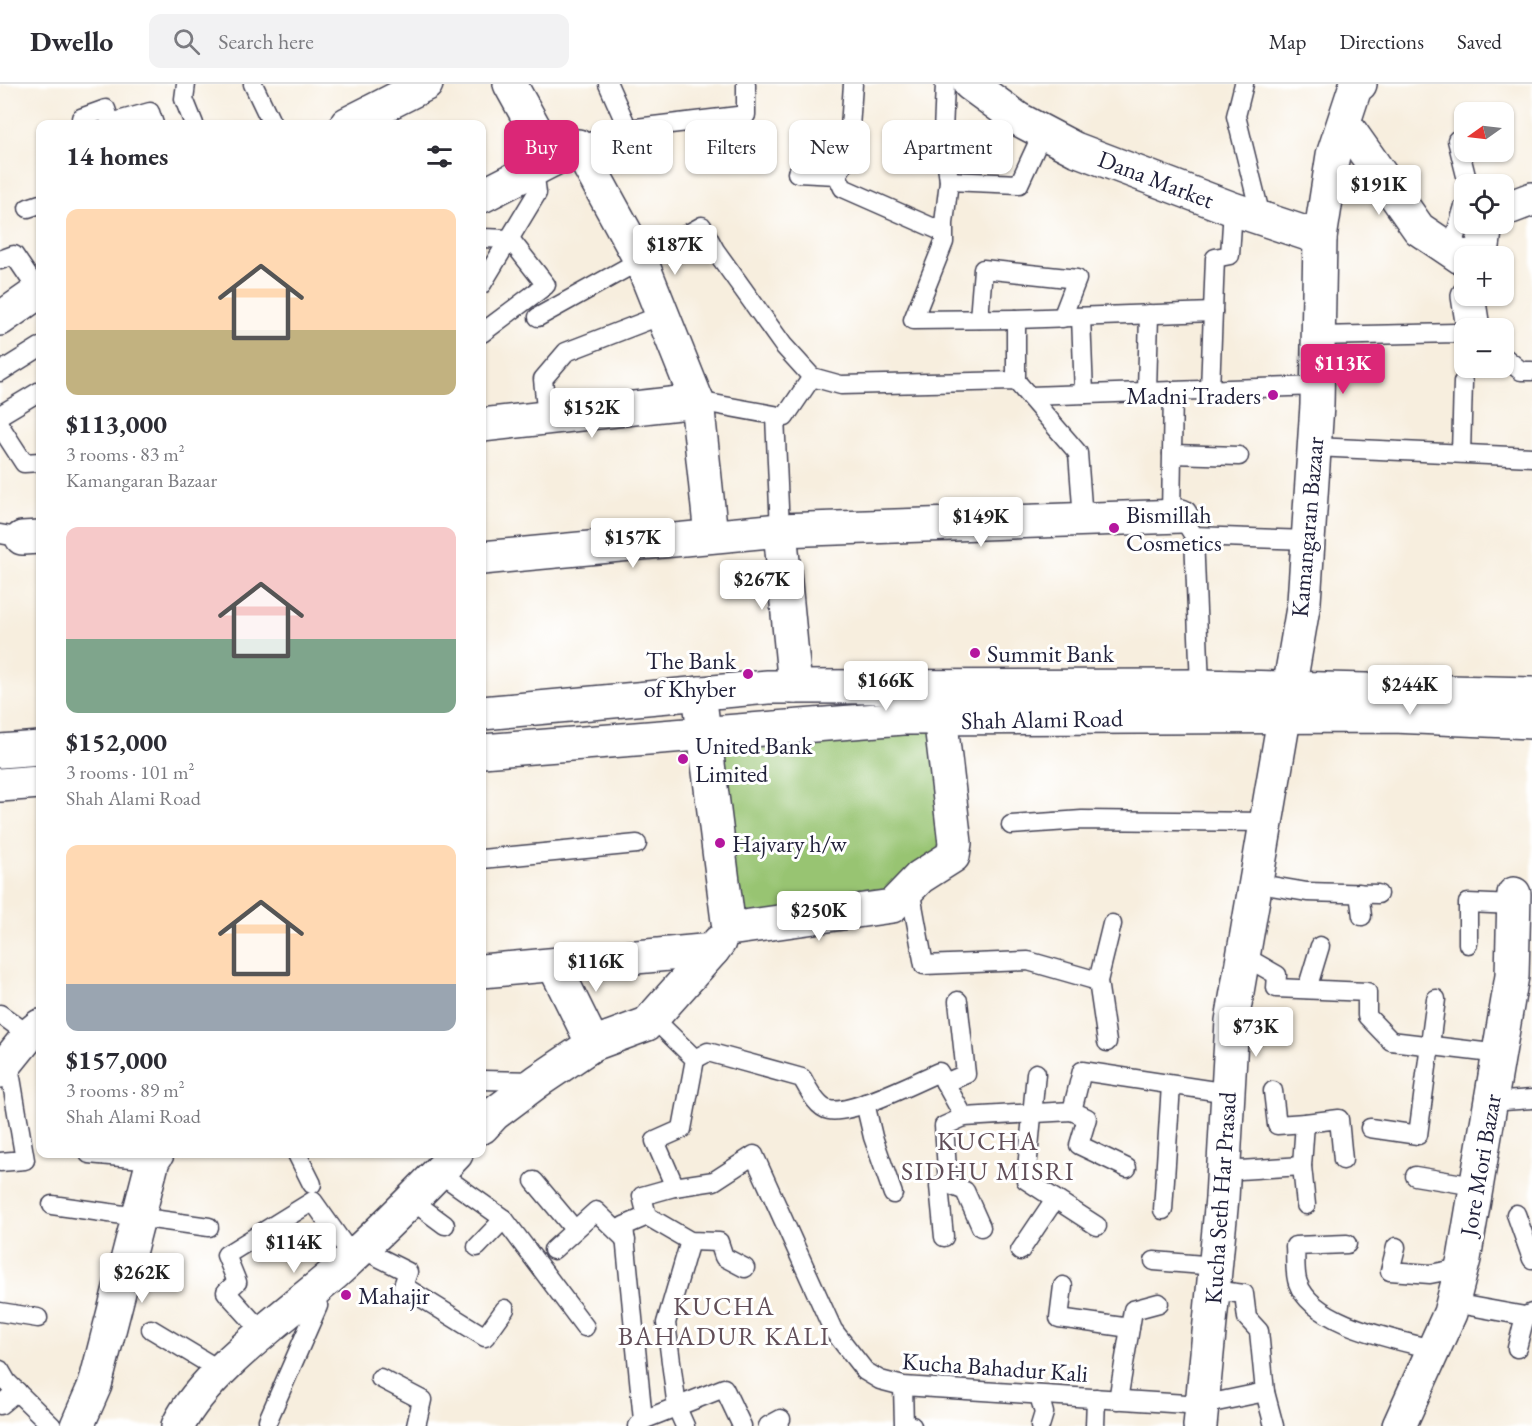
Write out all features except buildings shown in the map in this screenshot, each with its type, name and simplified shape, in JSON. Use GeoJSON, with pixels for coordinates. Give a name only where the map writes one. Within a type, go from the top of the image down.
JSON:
{"type":"FeatureCollection","features":[{"type":"Feature","properties":{"kind":"street"},"geometry":{"type":"LineString","coordinates":[[355,120],[426,84]]}},
{"type":"Feature","properties":{"kind":"street"},"geometry":{"type":"LineString","coordinates":[[510,84],[532,120]]}},
{"type":"Feature","properties":{"kind":"street","name":"Dana Market"},"geometry":{"type":"LineString","coordinates":[[970,84],[1018,119],[1075,149],[1320,238]]}},
{"type":"Feature","properties":{"kind":"street","name":"Kamangaran Bazaar"},"geometry":{"type":"LineString","coordinates":[[1287,701],[1304,602],[1317,386],[1320,238],[1333,155],[1355,88],[1360,84]]}},
{"type":"Feature","properties":{"kind":"street"},"geometry":{"type":"LineString","coordinates":[[1345,124],[1419,230],[1454,251]]}},
{"type":"Feature","properties":{"kind":"street"},"geometry":{"type":"LineString","coordinates":[[486,194],[524,174]]}},
{"type":"Feature","properties":{"kind":"street"},"geometry":{"type":"LineString","coordinates":[[568,174],[641,261],[697,401],[711,536]]}},
{"type":"Feature","properties":{"kind":"street"},"geometry":{"type":"LineString","coordinates":[[1514,206],[1532,199]]}},
{"type":"Feature","properties":{"kind":"street"},"geometry":{"type":"LineString","coordinates":[[0,319],[36,294]]}},
{"type":"Feature","properties":{"kind":"street"},"geometry":{"type":"LineString","coordinates":[[486,424],[697,401]]}},
{"type":"Feature","properties":{"kind":"street"},"geometry":{"type":"LineString","coordinates":[[486,558],[780,530],[1083,519],[1182,523]]}},
{"type":"Feature","properties":{"kind":"street"},"geometry":{"type":"LineString","coordinates":[[780,530],[795,687]]}},
{"type":"Feature","properties":{"kind":"street"},"geometry":{"type":"LineString","coordinates":[[486,972],[554,965],[721,939],[892,906],[933,866],[952,856],[955,843],[936,686]]}},
{"type":"Feature","properties":{"kind":"street","name":"Shah Alami Road"},"geometry":{"type":"LineString","coordinates":[[486,713],[699,693],[795,687],[1200,686],[1393,716],[1532,722]]}},
{"type":"Feature","properties":{"kind":"street"},"geometry":{"type":"LineString","coordinates":[[486,1123],[538,1081],[593,1044],[647,1024],[721,939],[699,693]]}},
{"type":"Feature","properties":{"kind":"street","name":"Shah Alami Road"},"geometry":{"type":"LineString","coordinates":[[486,751],[703,736],[903,718],[941,720],[1287,701],[1532,694]]}},
{"type":"Feature","properties":{"kind":"street","name":"Kucha Seth Har Prasad"},"geometry":{"type":"LineString","coordinates":[[1201,1415],[1224,1171],[1232,1021],[1287,701]]}},
{"type":"Feature","properties":{"kind":"street"},"geometry":{"type":"LineString","coordinates":[[0,752],[36,748]]}},
{"type":"Feature","properties":{"kind":"street"},"geometry":{"type":"LineString","coordinates":[[0,785],[36,782]]}},
{"type":"Feature","properties":{"kind":"street","name":"Jore Mori Bazar"},"geometry":{"type":"LineString","coordinates":[[1399,1426],[1453,1303],[1475,1186],[1484,1154],[1490,1102],[1500,1054],[1522,976],[1520,898]]}},
{"type":"Feature","properties":{"kind":"street"},"geometry":{"type":"LineString","coordinates":[[554,965],[593,1044]]}},
{"type":"Feature","properties":{"kind":"street"},"geometry":{"type":"LineString","coordinates":[[4,1066],[35,1030]]}},
{"type":"Feature","properties":{"kind":"street"},"geometry":{"type":"LineString","coordinates":[[77,1426],[95,1385],[154,1158]]}},
{"type":"Feature","properties":{"kind":"street"},"geometry":{"type":"LineString","coordinates":[[178,1426],[187,1407],[221,1371],[356,1252],[447,1163]]}},
{"type":"Feature","properties":{"kind":"lane"},"geometry":{"type":"LineString","coordinates":[[186,84],[184,99],[192,120]]}},
{"type":"Feature","properties":{"kind":"lane"},"geometry":{"type":"LineString","coordinates":[[253,84],[270,120]]}},
{"type":"Feature","properties":{"kind":"lane"},"geometry":{"type":"LineString","coordinates":[[608,84],[624,120]]}},
{"type":"Feature","properties":{"kind":"lane"},"geometry":{"type":"LineString","coordinates":[[673,124],[746,115],[746,84]]}},
{"type":"Feature","properties":{"kind":"lane"},"geometry":{"type":"LineString","coordinates":[[837,175],[848,157],[853,84]]}},
{"type":"Feature","properties":{"kind":"lane"},"geometry":{"type":"LineString","coordinates":[[837,175],[843,188],[944,232],[949,181],[943,132],[945,84]]}},
{"type":"Feature","properties":{"kind":"lane"},"geometry":{"type":"LineString","coordinates":[[1210,390],[1215,258],[1230,255],[1247,213],[1236,116],[1244,84]]}},
{"type":"Feature","properties":{"kind":"lane"},"geometry":{"type":"LineString","coordinates":[[81,118],[106,109],[110,120]]}},
{"type":"Feature","properties":{"kind":"lane"},"geometry":{"type":"LineString","coordinates":[[124,120],[150,112],[153,120]]}},
{"type":"Feature","properties":{"kind":"lane"},"geometry":{"type":"LineString","coordinates":[[949,181],[1019,184],[1043,132]]}},
{"type":"Feature","properties":{"kind":"lane"},"geometry":{"type":"LineString","coordinates":[[486,278],[547,174]]}},
{"type":"Feature","properties":{"kind":"lane"},"geometry":{"type":"LineString","coordinates":[[797,174],[837,175]]}},
{"type":"Feature","properties":{"kind":"lane"},"geometry":{"type":"LineString","coordinates":[[538,317],[702,226],[715,250],[783,345],[812,377],[841,386],[1016,381]]}},
{"type":"Feature","properties":{"kind":"lane"},"geometry":{"type":"LineString","coordinates":[[944,227],[944,242],[913,320],[1062,318],[1213,312]]}},
{"type":"Feature","properties":{"kind":"lane"},"geometry":{"type":"LineString","coordinates":[[486,237],[510,239],[546,285],[486,330]]}},
{"type":"Feature","properties":{"kind":"lane"},"geometry":{"type":"LineString","coordinates":[[0,260],[14,255],[36,285]]}},
{"type":"Feature","properties":{"kind":"lane"},"geometry":{"type":"LineString","coordinates":[[979,320],[983,268],[1077,279],[1062,318]]}},
{"type":"Feature","properties":{"kind":"lane"},"geometry":{"type":"LineString","coordinates":[[1147,392],[1149,314]]}},
{"type":"Feature","properties":{"kind":"lane"},"geometry":{"type":"LineString","coordinates":[[547,418],[543,379],[566,352],[662,315]]}},
{"type":"Feature","properties":{"kind":"lane"},"geometry":{"type":"LineString","coordinates":[[1081,317],[1084,394]]}},
{"type":"Feature","properties":{"kind":"lane"},"geometry":{"type":"LineString","coordinates":[[1016,319],[1016,381],[1078,453],[1083,519]]}},
{"type":"Feature","properties":{"kind":"lane"},"geometry":{"type":"LineString","coordinates":[[1318,336],[1454,333]]}},
{"type":"Feature","properties":{"kind":"lane"},"geometry":{"type":"LineString","coordinates":[[0,372],[36,350]]}},
{"type":"Feature","properties":{"kind":"lane"},"geometry":{"type":"LineString","coordinates":[[1514,365],[1521,371],[1532,371]]}},
{"type":"Feature","properties":{"kind":"lane"},"geometry":{"type":"LineString","coordinates":[[697,401],[785,417],[812,377]]}},
{"type":"Feature","properties":{"kind":"lane"},"geometry":{"type":"LineString","coordinates":[[1461,453],[1463,382]]}},
{"type":"Feature","properties":{"kind":"lane"},"geometry":{"type":"LineString","coordinates":[[1030,396],[1317,386]]}},
{"type":"Feature","properties":{"kind":"lane"},"geometry":{"type":"LineString","coordinates":[[1173,391],[1172,454],[1200,686]]}},
{"type":"Feature","properties":{"kind":"lane"},"geometry":{"type":"LineString","coordinates":[[0,415],[36,393]]}},
{"type":"Feature","properties":{"kind":"lane"},"geometry":{"type":"LineString","coordinates":[[775,416],[780,530]]}},
{"type":"Feature","properties":{"kind":"lane"},"geometry":{"type":"LineString","coordinates":[[0,426],[24,463],[36,462]]}},
{"type":"Feature","properties":{"kind":"lane"},"geometry":{"type":"LineString","coordinates":[[1314,447],[1532,457]]}},
{"type":"Feature","properties":{"kind":"lane"},"geometry":{"type":"LineString","coordinates":[[1172,454],[1239,456]]}},
{"type":"Feature","properties":{"kind":"lane"},"geometry":{"type":"LineString","coordinates":[[1182,523],[1308,540]]}},
{"type":"Feature","properties":{"kind":"lane"},"geometry":{"type":"LineString","coordinates":[[1011,825],[1082,820],[1267,822]]}},
{"type":"Feature","properties":{"kind":"lane"},"geometry":{"type":"LineString","coordinates":[[486,859],[637,844]]}},
{"type":"Feature","properties":{"kind":"lane"},"geometry":{"type":"LineString","coordinates":[[1254,884],[1307,892],[1378,894]]}},
{"type":"Feature","properties":{"kind":"lane"},"geometry":{"type":"LineString","coordinates":[[910,889],[924,965],[1028,962],[1098,981]]}},
{"type":"Feature","properties":{"kind":"lane"},"geometry":{"type":"LineString","coordinates":[[1359,893],[1362,916]]}},
{"type":"Feature","properties":{"kind":"lane"},"geometry":{"type":"LineString","coordinates":[[1468,944],[1468,903],[1520,898]]}},
{"type":"Feature","properties":{"kind":"lane"},"geometry":{"type":"LineString","coordinates":[[1107,1042],[1098,981],[1112,924]]}},
{"type":"Feature","properties":{"kind":"lane"},"geometry":{"type":"LineString","coordinates":[[1307,990],[1320,946]]}},
{"type":"Feature","properties":{"kind":"lane"},"geometry":{"type":"LineString","coordinates":[[1242,955],[1277,975],[1276,988],[1367,992],[1367,1016],[1391,1041],[1500,1054]]}},
{"type":"Feature","properties":{"kind":"lane"},"geometry":{"type":"LineString","coordinates":[[1370,1128],[1418,1135],[1436,999]]}},
{"type":"Feature","properties":{"kind":"lane"},"geometry":{"type":"LineString","coordinates":[[945,1083],[966,1074],[958,1001]]}},
{"type":"Feature","properties":{"kind":"lane"},"geometry":{"type":"LineString","coordinates":[[0,1014],[35,1030]]}},
{"type":"Feature","properties":{"kind":"lane"},"geometry":{"type":"LineString","coordinates":[[652,1017],[695,1059]]}},
{"type":"Feature","properties":{"kind":"lane"},"geometry":{"type":"LineString","coordinates":[[695,1059],[708,1052],[802,1078],[818,1103],[828,1110],[852,1109],[939,1072],[964,1117]]}},
{"type":"Feature","properties":{"kind":"lane"},"geometry":{"type":"LineString","coordinates":[[695,1059],[682,1130],[656,1141],[675,1187],[642,1196],[647,1216],[690,1241],[719,1242],[724,1257],[744,1268]]}},
{"type":"Feature","properties":{"kind":"lane"},"geometry":{"type":"LineString","coordinates":[[0,1162],[25,1160],[4,1066]]}},
{"type":"Feature","properties":{"kind":"lane"},"geometry":{"type":"LineString","coordinates":[[1072,1111],[1082,1071],[1228,1093]]}},
{"type":"Feature","properties":{"kind":"lane"},"geometry":{"type":"LineString","coordinates":[[1036,1073],[1026,1180],[1096,1226]]}},
{"type":"Feature","properties":{"kind":"lane"},"geometry":{"type":"LineString","coordinates":[[486,1080],[538,1081]]}},
{"type":"Feature","properties":{"kind":"lane"},"geometry":{"type":"LineString","coordinates":[[1163,1210],[1171,1085]]}},
{"type":"Feature","properties":{"kind":"lane"},"geometry":{"type":"LineString","coordinates":[[1273,1091],[1277,1125],[1339,1119],[1343,1160]]}},
{"type":"Feature","properties":{"kind":"lane"},"geometry":{"type":"LineString","coordinates":[[1490,1102],[1532,1099]]}},
{"type":"Feature","properties":{"kind":"lane"},"geometry":{"type":"LineString","coordinates":[[865,1103],[873,1137],[893,1194]]}},
{"type":"Feature","properties":{"kind":"lane"},"geometry":{"type":"LineString","coordinates":[[948,1184],[944,1126],[964,1117],[1072,1111],[1087,1118],[1079,1145],[1127,1168]]}},
{"type":"Feature","properties":{"kind":"lane"},"geometry":{"type":"LineString","coordinates":[[1305,1123],[1302,1166],[1306,1204]]}},
{"type":"Feature","properties":{"kind":"lane","name":"Kucha Bahadur Kali"},"geometry":{"type":"LineString","coordinates":[[675,1187],[714,1181],[754,1155],[833,1330],[865,1371],[880,1380],[903,1386],[1118,1400],[1201,1415],[1265,1392]]}},
{"type":"Feature","properties":{"kind":"lane"},"geometry":{"type":"LineString","coordinates":[[299,1158],[312,1184]]}},
{"type":"Feature","properties":{"kind":"lane"},"geometry":{"type":"LineString","coordinates":[[447,1163],[504,1219],[585,1328]]}},
{"type":"Feature","properties":{"kind":"lane"},"geometry":{"type":"LineString","coordinates":[[1224,1171],[1302,1166]]}},
{"type":"Feature","properties":{"kind":"lane"},"geometry":{"type":"LineString","coordinates":[[1415,1176],[1475,1186]]}},
{"type":"Feature","properties":{"kind":"lane"},"geometry":{"type":"LineString","coordinates":[[534,1181],[575,1230]]}},
{"type":"Feature","properties":{"kind":"lane"},"geometry":{"type":"LineString","coordinates":[[944,1237],[939,1186],[948,1184],[965,1191],[981,1227]]}},
{"type":"Feature","properties":{"kind":"lane"},"geometry":{"type":"LineString","coordinates":[[410,1199],[445,1225]]}},
{"type":"Feature","properties":{"kind":"lane"},"geometry":{"type":"LineString","coordinates":[[1020,1251],[1055,1199]]}},
{"type":"Feature","properties":{"kind":"lane"},"geometry":{"type":"LineString","coordinates":[[264,1334],[226,1292],[237,1282],[226,1255],[313,1201],[356,1252],[408,1272],[403,1286],[485,1337],[505,1309]]}},
{"type":"Feature","properties":{"kind":"lane"},"geometry":{"type":"LineString","coordinates":[[52,1205],[209,1227]]}},
{"type":"Feature","properties":{"kind":"lane"},"geometry":{"type":"LineString","coordinates":[[553,1250],[596,1211],[626,1240]]}},
{"type":"Feature","properties":{"kind":"lane"},"geometry":{"type":"LineString","coordinates":[[1516,1214],[1531,1252]]}},
{"type":"Feature","properties":{"kind":"lane"},"geometry":{"type":"LineString","coordinates":[[647,1216],[624,1226],[641,1423],[724,1388],[742,1426]]}},
{"type":"Feature","properties":{"kind":"lane"},"geometry":{"type":"LineString","coordinates":[[477,1247],[504,1219]]}},
{"type":"Feature","properties":{"kind":"lane"},"geometry":{"type":"LineString","coordinates":[[686,1426],[677,1408],[666,1323],[690,1241]]}},
{"type":"Feature","properties":{"kind":"lane"},"geometry":{"type":"LineString","coordinates":[[1347,1244],[1295,1246],[1298,1283],[1311,1300],[1328,1316],[1432,1349]]}},
{"type":"Feature","properties":{"kind":"lane"},"geometry":{"type":"LineString","coordinates":[[1396,1247],[1390,1271],[1431,1274],[1461,1268]]}},
{"type":"Feature","properties":{"kind":"lane"},"geometry":{"type":"LineString","coordinates":[[1154,1261],[1214,1278],[1244,1294],[1247,1318],[1259,1331],[1265,1392],[1274,1426]]}},
{"type":"Feature","properties":{"kind":"lane"},"geometry":{"type":"LineString","coordinates":[[1063,1286],[1059,1318],[1130,1328]]}},
{"type":"Feature","properties":{"kind":"lane"},"geometry":{"type":"LineString","coordinates":[[268,1420],[318,1306],[307,1296]]}},
{"type":"Feature","properties":{"kind":"lane"},"geometry":{"type":"LineString","coordinates":[[1118,1400],[1133,1310],[1159,1303]]}},
{"type":"Feature","properties":{"kind":"lane"},"geometry":{"type":"LineString","coordinates":[[1453,1303],[1528,1315],[1517,1348]]}},
{"type":"Feature","properties":{"kind":"lane"},"geometry":{"type":"LineString","coordinates":[[0,1312],[38,1318]]}},
{"type":"Feature","properties":{"kind":"lane"},"geometry":{"type":"LineString","coordinates":[[151,1329],[221,1371]]}},
{"type":"Feature","properties":{"kind":"lane"},"geometry":{"type":"LineString","coordinates":[[0,1370],[17,1391],[52,1426]]}},
{"type":"Feature","properties":{"kind":"lane"},"geometry":{"type":"LineString","coordinates":[[380,1378],[422,1400],[416,1426]]}},
{"type":"Feature","properties":{"kind":"lane"},"geometry":{"type":"LineString","coordinates":[[903,1386],[904,1425],[912,1426]]}},
{"type":"Feature","properties":{"kind":"lane"},"geometry":{"type":"LineString","coordinates":[[0,1405],[17,1391]]}},
{"type":"Feature","properties":{"kind":"lane"},"geometry":{"type":"LineString","coordinates":[[1039,1395],[1044,1413],[1040,1426]]}},
{"type":"Feature","properties":{"kind":"lane"},"geometry":{"type":"LineString","coordinates":[[1095,1426],[1096,1398]]}},
{"type":"Feature","properties":{"kind":"green space"},"geometry":{"type":"Polygon","coordinates":[[[941,720],[955,843],[910,889],[729,929],[703,736],[941,720]]]}},
{"type":"Feature","properties":{"kind":"place","name":"Madni Traders"},"geometry":{"type":"Point","coordinates":[1273,395]}},
{"type":"Feature","properties":{"kind":"place","name":"Bismillah Cosmetics"},"geometry":{"type":"Point","coordinates":[1114,528]}},
{"type":"Feature","properties":{"kind":"place","name":"Summit Bank"},"geometry":{"type":"Point","coordinates":[975,653]}},
{"type":"Feature","properties":{"kind":"place","name":"The Bank of Khyber"},"geometry":{"type":"Point","coordinates":[748,674]}},
{"type":"Feature","properties":{"kind":"place","name":"United Bank Limited"},"geometry":{"type":"Point","coordinates":[683,759]}},
{"type":"Feature","properties":{"kind":"place","name":"Hajvary h/w"},"geometry":{"type":"Point","coordinates":[720,843]}},
{"type":"Feature","properties":{"kind":"place","name":"Mahajir"},"geometry":{"type":"Point","coordinates":[346,1295]}},
{"type":"Feature","properties":{"kind":"district","name":"KUCHA SIDHU MISRI"},"geometry":{"type":"Point","coordinates":[988,1156]}},
{"type":"Feature","properties":{"kind":"district","name":"KUCHA BAHADUR KALI"},"geometry":{"type":"Point","coordinates":[724,1321]}}]}
